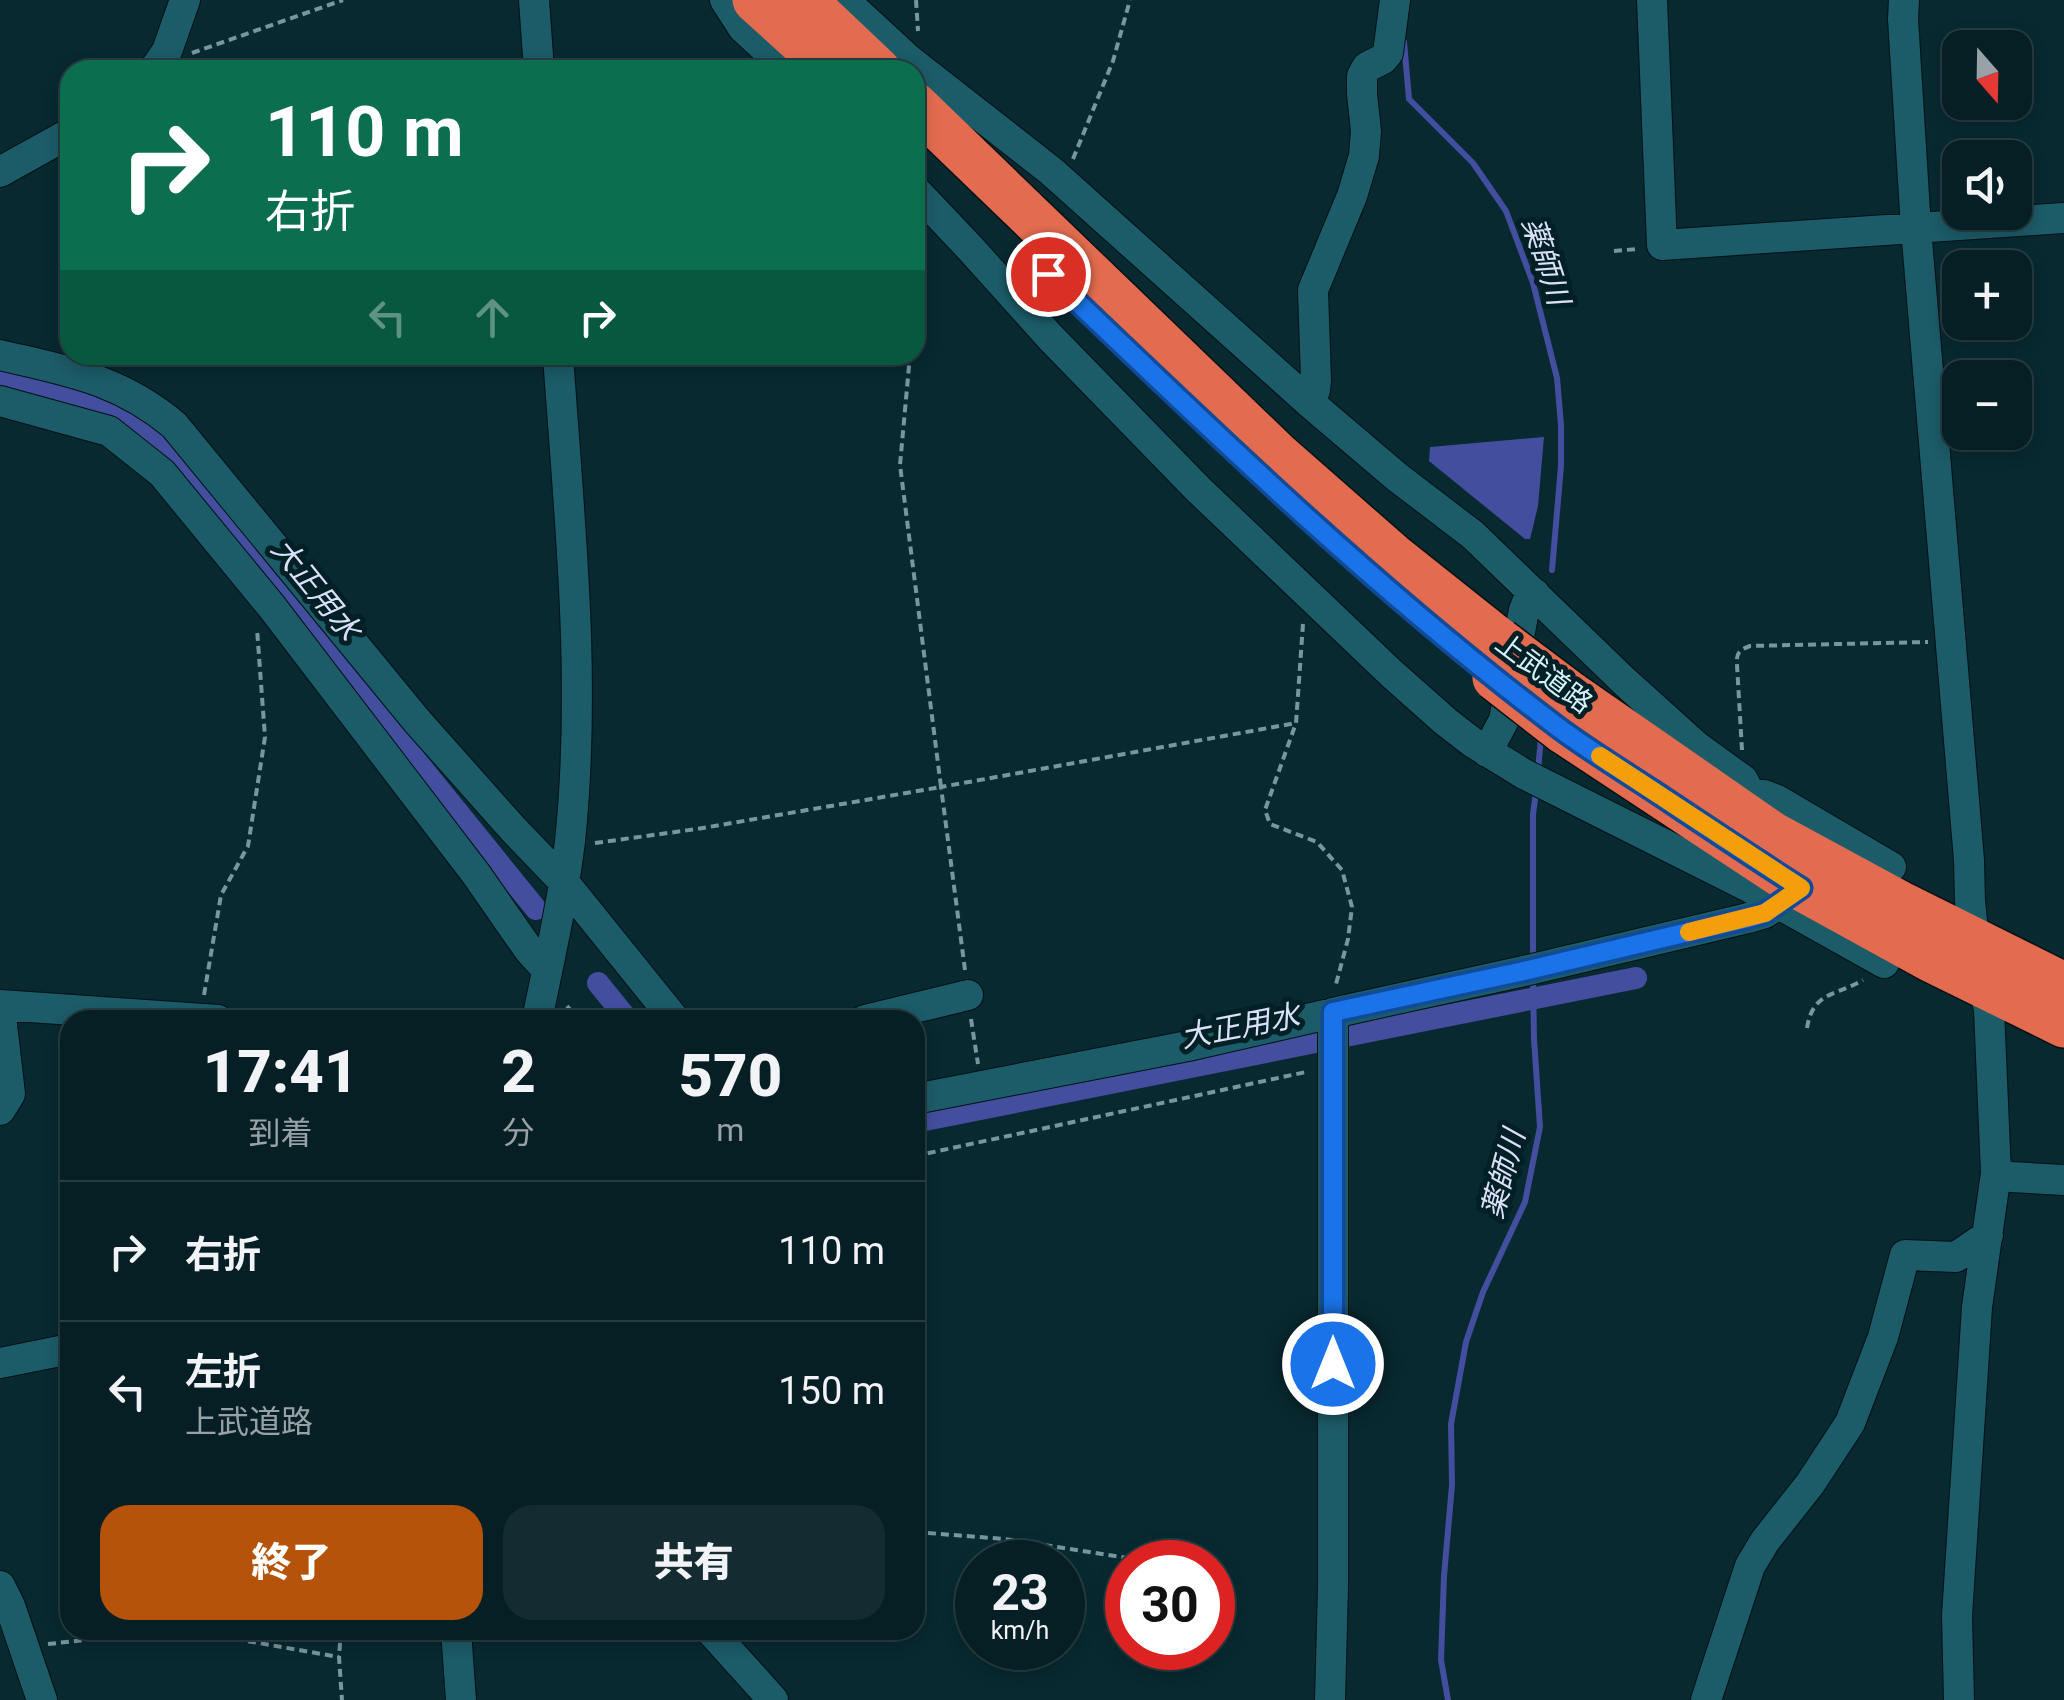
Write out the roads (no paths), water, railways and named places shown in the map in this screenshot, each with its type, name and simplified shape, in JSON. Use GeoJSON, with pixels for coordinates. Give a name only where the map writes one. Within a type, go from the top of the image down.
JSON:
{"type":"FeatureCollection","features":[{"type":"Feature","properties":{"kind":"highway"},"geometry":{"type":"LineString","coordinates":[[755,0],[821,60]]}},
{"type":"Feature","properties":{"kind":"highway"},"geometry":{"type":"LineString","coordinates":[[804,0],[867,60]]}},
{"type":"Feature","properties":{"kind":"highway","name":"上武道路"},"geometry":{"type":"LineString","coordinates":[[925,115],[1278,455],[1392,555],[1498,659]]}},
{"type":"Feature","properties":{"kind":"highway","name":"上武道路"},"geometry":{"type":"LineString","coordinates":[[925,156],[1208,426],[1394,594],[1498,659],[1790,896],[2064,1025]]}},
{"type":"Feature","properties":{"kind":"highway","name":"上武道路"},"geometry":{"type":"LineString","coordinates":[[1566,712],[1748,805],[1788,843],[2064,985]]}},
{"type":"Feature","properties":{"kind":"street"},"geometry":{"type":"LineString","coordinates":[[161,60],[185,0]]}},
{"type":"Feature","properties":{"kind":"street"},"geometry":{"type":"LineString","coordinates":[[534,0],[538,60]]}},
{"type":"Feature","properties":{"kind":"street"},"geometry":{"type":"LineString","coordinates":[[725,0],[732,15],[778,60]]}},
{"type":"Feature","properties":{"kind":"street"},"geometry":{"type":"LineString","coordinates":[[844,0],[910,60]]}},
{"type":"Feature","properties":{"kind":"street"},"geometry":{"type":"LineString","coordinates":[[1310,403],[1316,390],[1313,290],[1352,196],[1364,156],[1362,76],[1367,67],[1388,54],[1395,0]]}},
{"type":"Feature","properties":{"kind":"street"},"geometry":{"type":"LineString","coordinates":[[1652,0],[1662,245],[2064,218]]}},
{"type":"Feature","properties":{"kind":"street"},"geometry":{"type":"LineString","coordinates":[[1904,0],[1916,228],[1974,941],[1990,1032],[1996,1173],[1977,1306],[1957,1616],[1959,1700]]}},
{"type":"Feature","properties":{"kind":"street"},"geometry":{"type":"LineString","coordinates":[[925,72],[1063,182],[1310,403],[1472,535],[1696,746],[1742,780],[1748,805],[1764,795],[1777,800],[1891,867]]}},
{"type":"Feature","properties":{"kind":"street"},"geometry":{"type":"LineString","coordinates":[[0,172],[60,139]]}},
{"type":"Feature","properties":{"kind":"street"},"geometry":{"type":"LineString","coordinates":[[925,200],[1106,396],[1320,606],[1445,720],[1488,752],[1561,794],[1747,886],[1790,896],[1884,963]]}},
{"type":"Feature","properties":{"kind":"street"},"geometry":{"type":"LineString","coordinates":[[0,355],[122,389],[174,425],[417,720],[563,881],[667,1010]]}},
{"type":"Feature","properties":{"kind":"street"},"geometry":{"type":"LineString","coordinates":[[41,364],[60,356]]}},
{"type":"Feature","properties":{"kind":"street"},"geometry":{"type":"LineString","coordinates":[[539,1010],[570,842],[577,722],[575,612],[559,365]]}},
{"type":"Feature","properties":{"kind":"street"},"geometry":{"type":"LineString","coordinates":[[0,400],[108,431],[162,473],[258,590],[476,874],[528,950],[547,970]]}},
{"type":"Feature","properties":{"kind":"street"},"geometry":{"type":"LineString","coordinates":[[1488,752],[1504,720],[1524,610],[1535,594]]}},
{"type":"Feature","properties":{"kind":"street"},"geometry":{"type":"LineString","coordinates":[[925,1097],[1193,1046],[1333,1038],[1532,970],[1765,913],[1790,896]]}},
{"type":"Feature","properties":{"kind":"street"},"geometry":{"type":"LineString","coordinates":[[907,1010],[968,995]]}},
{"type":"Feature","properties":{"kind":"street"},"geometry":{"type":"LineString","coordinates":[[0,1110],[10,1094],[0,1006],[64,1010]]}},
{"type":"Feature","properties":{"kind":"street"},"geometry":{"type":"LineString","coordinates":[[1330,1700],[1333,1038]]}},
{"type":"Feature","properties":{"kind":"street"},"geometry":{"type":"LineString","coordinates":[[1996,1173],[2064,1180]]}},
{"type":"Feature","properties":{"kind":"street"},"geometry":{"type":"LineString","coordinates":[[1706,1700],[1750,1566],[1850,1424],[1883,1337],[1905,1256],[1956,1257],[1988,1235]]}},
{"type":"Feature","properties":{"kind":"street"},"geometry":{"type":"LineString","coordinates":[[0,1362],[60,1350]]}},
{"type":"Feature","properties":{"kind":"street"},"geometry":{"type":"LineString","coordinates":[[0,1586],[42,1700]]}},
{"type":"Feature","properties":{"kind":"street"},"geometry":{"type":"LineString","coordinates":[[457,1640],[461,1700]]}},
{"type":"Feature","properties":{"kind":"street"},"geometry":{"type":"LineString","coordinates":[[719,1640],[770,1699]]}},
{"type":"Feature","properties":{"kind":"water"},"geometry":{"type":"Polygon","coordinates":[[[1544,437],[1538,506],[1530,539],[1525,539],[1429,461],[1430,447],[1544,437]]]}},
{"type":"Feature","properties":{"kind":"waterway","name":"薬師川"},"geometry":{"type":"LineString","coordinates":[[1404,42],[1409,99],[1473,163],[1506,211],[1533,283],[1557,378],[1561,425],[1552,570]]}},
{"type":"Feature","properties":{"kind":"waterway","name":"大正用水"},"geometry":{"type":"LineString","coordinates":[[0,376],[96,401],[134,423],[176,464],[536,909]]}},
{"type":"Feature","properties":{"kind":"waterway","name":"薬師川"},"geometry":{"type":"LineString","coordinates":[[1538,770],[1541,738]]}},
{"type":"Feature","properties":{"kind":"waterway","name":"薬師川"},"geometry":{"type":"LineString","coordinates":[[1533,960],[1536,792]]}},
{"type":"Feature","properties":{"kind":"waterway","name":"薬師川"},"geometry":{"type":"LineString","coordinates":[[1448,1700],[1441,1660],[1452,1485],[1451,1424],[1466,1342],[1483,1292],[1525,1202],[1540,1127],[1533,977]]}},
{"type":"Feature","properties":{"kind":"waterway","name":"大正用水"},"geometry":{"type":"LineString","coordinates":[[925,1120],[1636,978]]}},
{"type":"Feature","properties":{"kind":"waterway","name":"大正用水"},"geometry":{"type":"LineString","coordinates":[[598,983],[620,1010]]}}]}
